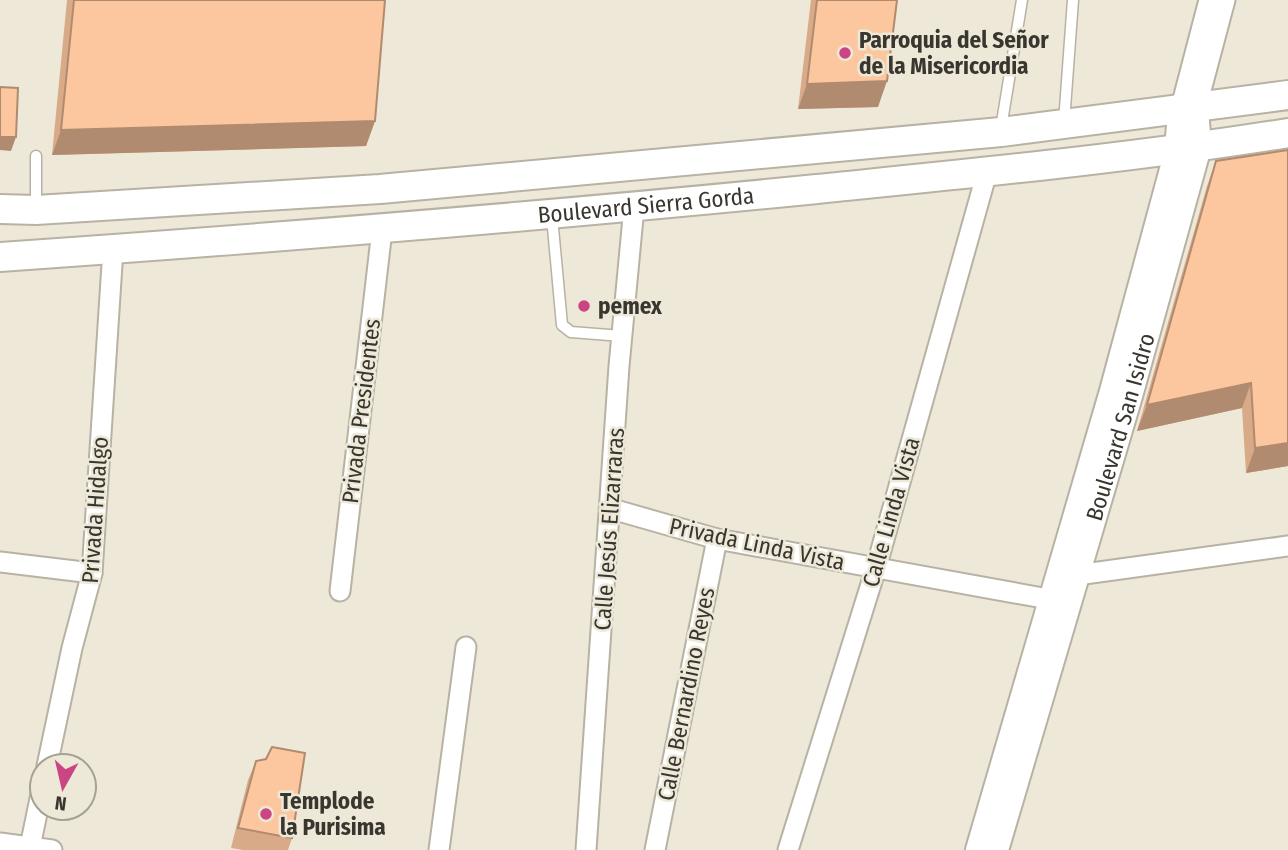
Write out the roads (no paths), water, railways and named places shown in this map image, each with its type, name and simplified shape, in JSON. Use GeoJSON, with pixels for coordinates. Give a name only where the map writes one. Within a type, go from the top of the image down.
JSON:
{"type":"FeatureCollection","features":[{"type":"Feature","properties":{"kind":"main road","name":"Boulevard Sierra Gorda"},"geometry":{"type":"LineString","coordinates":[[0,209],[36,210],[380,189],[1000,132],[1188,110],[1288,95]]}},
{"type":"Feature","properties":{"kind":"main road","name":"Boulevard Sierra Gorda"},"geometry":{"type":"LineString","coordinates":[[0,257],[382,230],[634,207],[987,172],[1188,149],[1288,133]]}},
{"type":"Feature","properties":{"kind":"main road"},"geometry":{"type":"LineString","coordinates":[[36,210],[42,254]]}},
{"type":"Feature","properties":{"kind":"street","name":"Boulevard San Isidro"},"geometry":{"type":"LineString","coordinates":[[996,850],[1068,573],[1121,394],[1188,149],[1188,110],[1209,0]]}},
{"type":"Feature","properties":{"kind":"street","name":"Boulevard San Isidro"},"geometry":{"type":"LineString","coordinates":[[1188,110],[1225,0]]}},
{"type":"Feature","properties":{"kind":"street","name":"Calle Linda Vista"},"geometry":{"type":"LineString","coordinates":[[788,850],[876,568],[987,172]]}},
{"type":"Feature","properties":{"kind":"street","name":"Calle Jesús Elizarraras"},"geometry":{"type":"LineString","coordinates":[[586,850],[622,336],[634,207]]}},
{"type":"Feature","properties":{"kind":"street","name":"Privada Presidentes"},"geometry":{"type":"LineString","coordinates":[[340,591],[382,230]]}},
{"type":"Feature","properties":{"kind":"street","name":"Privada Hidalgo"},"geometry":{"type":"LineString","coordinates":[[50,752],[72,648],[92,573],[113,249]]}},
{"type":"Feature","properties":{"kind":"street","name":"Privada Linda Vista"},"geometry":{"type":"LineString","coordinates":[[611,509],[717,539],[1061,601]]}},
{"type":"Feature","properties":{"kind":"street","name":"Calle Bernardino Reyes"},"geometry":{"type":"LineString","coordinates":[[655,850],[717,539]]}},
{"type":"Feature","properties":{"kind":"street"},"geometry":{"type":"LineString","coordinates":[[1068,573],[1288,546]]}},
{"type":"Feature","properties":{"kind":"street"},"geometry":{"type":"LineString","coordinates":[[0,562],[92,573]]}},
{"type":"Feature","properties":{"kind":"street","name":"Boulevard San Isidro"},"geometry":{"type":"LineString","coordinates":[[978,850],[1061,601]]}},
{"type":"Feature","properties":{"kind":"street"},"geometry":{"type":"LineString","coordinates":[[439,850],[466,647]]}},
{"type":"Feature","properties":{"kind":"street"},"geometry":{"type":"LineString","coordinates":[[30,847],[35,822]]}},
{"type":"Feature","properties":{"kind":"street"},"geometry":{"type":"LineString","coordinates":[[0,843],[52,850]]}},
{"type":"Feature","properties":{"kind":"lane"},"geometry":{"type":"LineString","coordinates":[[1000,132],[1022,0]]}},
{"type":"Feature","properties":{"kind":"lane"},"geometry":{"type":"LineString","coordinates":[[1064,124],[1073,0]]}},
{"type":"Feature","properties":{"kind":"lane"},"geometry":{"type":"LineString","coordinates":[[36,156],[36,210]]}},
{"type":"Feature","properties":{"kind":"lane"},"geometry":{"type":"LineString","coordinates":[[552,213],[562,326],[571,332],[622,336]]}},
{"type":"Feature","properties":{"kind":"place","name":"Parroquia del Señor de la Misericordia"},"geometry":{"type":"Point","coordinates":[845,53]}},
{"type":"Feature","properties":{"kind":"place","name":"pemex"},"geometry":{"type":"Point","coordinates":[584,306]}},
{"type":"Feature","properties":{"kind":"place","name":"Templode la Purisima"},"geometry":{"type":"Point","coordinates":[266,814]}}]}
